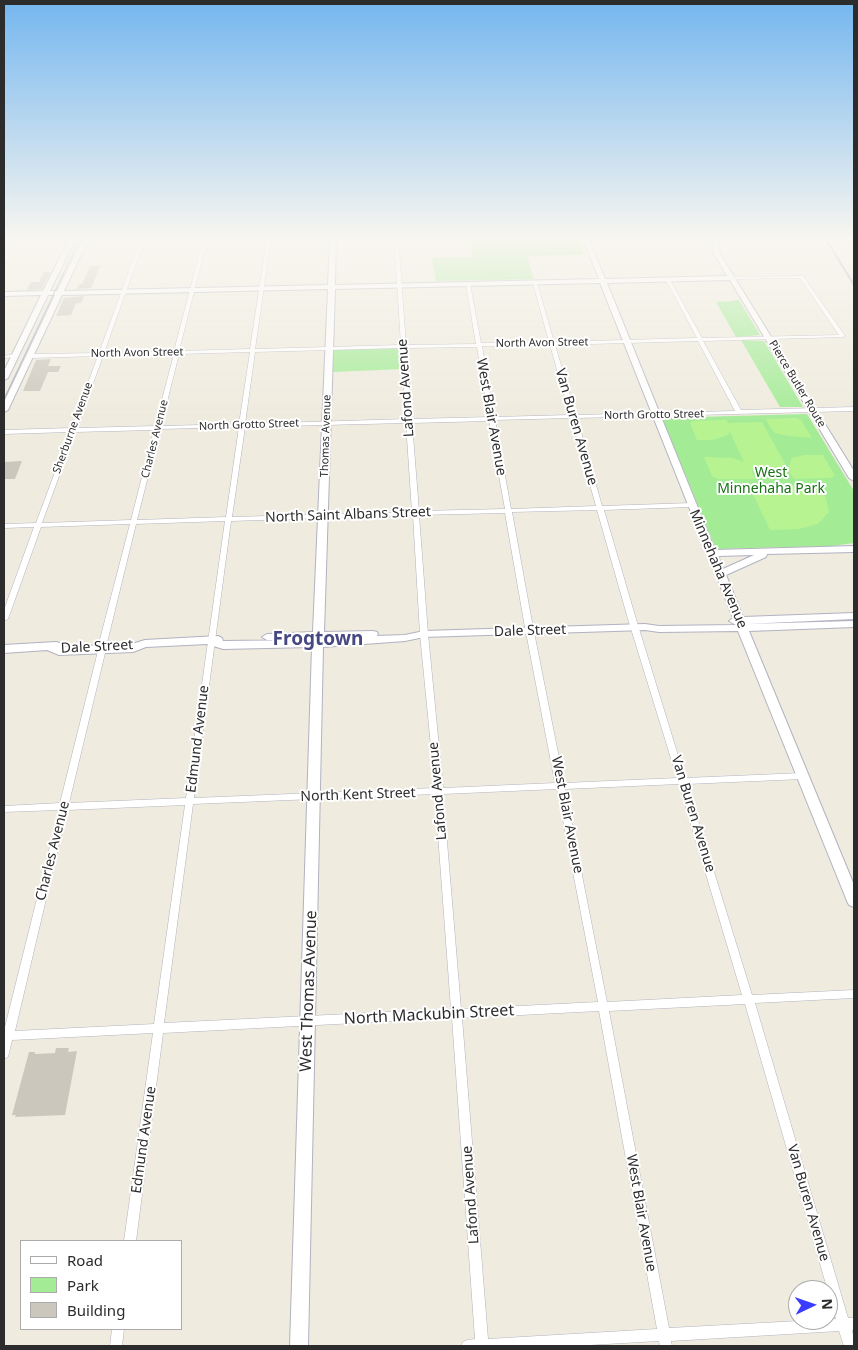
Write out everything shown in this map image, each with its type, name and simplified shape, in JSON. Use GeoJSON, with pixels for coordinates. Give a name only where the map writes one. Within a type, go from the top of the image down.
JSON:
{"type":"FeatureCollection","features":[{"type":"Feature","properties":{"kind":"street"},"geometry":{"type":"LineString","coordinates":[[4,378],[42,299]]}},
{"type":"Feature","properties":{"kind":"street"},"geometry":{"type":"LineString","coordinates":[[4,410],[57,299]]}},
{"type":"Feature","properties":{"kind":"street","name":"Sherburne Avenue"},"geometry":{"type":"LineString","coordinates":[[4,619],[120,299]]}},
{"type":"Feature","properties":{"kind":"street","name":"Charles Avenue"},"geometry":{"type":"LineString","coordinates":[[4,1054],[6,1036],[190,299]]}},
{"type":"Feature","properties":{"kind":"street","name":"Edmund Avenue"},"geometry":{"type":"LineString","coordinates":[[130,1240],[228,519],[261,299]]}},
{"type":"Feature","properties":{"kind":"street","name":"Thomas Avenue"},"geometry":{"type":"LineString","coordinates":[[318,640],[331,299]]}},
{"type":"Feature","properties":{"kind":"street","name":"Lafond Avenue"},"geometry":{"type":"LineString","coordinates":[[401,299],[415,513],[419,635],[439,791],[482,1346]]}},
{"type":"Feature","properties":{"kind":"street","name":"West Blair Avenue"},"geometry":{"type":"LineString","coordinates":[[470,299],[530,631],[603,1006],[665,1341]]}},
{"type":"Feature","properties":{"kind":"street","name":"Van Buren Avenue"},"geometry":{"type":"LineString","coordinates":[[540,299],[600,508],[640,627],[683,782],[849,1324],[850,1346]]}},
{"type":"Feature","properties":{"kind":"street","name":"Minnehaha Avenue"},"geometry":{"type":"LineString","coordinates":[[609,299],[854,901]]}},
{"type":"Feature","properties":{"kind":"street"},"geometry":{"type":"LineString","coordinates":[[678,299],[738,412]]}},
{"type":"Feature","properties":{"kind":"street","name":"Pierce Butler Route"},"geometry":{"type":"LineString","coordinates":[[745,299],[854,478]]}},
{"type":"Feature","properties":{"kind":"street","name":"North Avon Street"},"geometry":{"type":"LineString","coordinates":[[31,356],[843,336],[817,299]]}},
{"type":"Feature","properties":{"kind":"street"},"geometry":{"type":"LineString","coordinates":[[4,357],[14,356]]}},
{"type":"Feature","properties":{"kind":"street","name":"North Grotto Street"},"geometry":{"type":"LineString","coordinates":[[4,432],[854,409]]}},
{"type":"Feature","properties":{"kind":"street","name":"North Saint Albans Street"},"geometry":{"type":"LineString","coordinates":[[4,526],[692,505]]}},
{"type":"Feature","properties":{"kind":"street"},"geometry":{"type":"LineString","coordinates":[[712,553],[854,549]]}},
{"type":"Feature","properties":{"kind":"street"},"geometry":{"type":"LineString","coordinates":[[720,574],[755,557],[773,552]]}},
{"type":"Feature","properties":{"kind":"street","name":"Dale Street"},"geometry":{"type":"LineString","coordinates":[[4,649],[50,648],[58,651],[102,646],[132,648],[144,644],[211,642],[223,645],[405,638],[419,635],[640,627],[658,629],[854,616]]}},
{"type":"Feature","properties":{"kind":"street","name":"Dale Street"},"geometry":{"type":"LineString","coordinates":[[742,624],[854,624]]}},
{"type":"Feature","properties":{"kind":"street","name":"West Thomas Avenue"},"geometry":{"type":"LineString","coordinates":[[299,1346],[318,640]]}},
{"type":"Feature","properties":{"kind":"street","name":"North Kent Street"},"geometry":{"type":"LineString","coordinates":[[4,809],[803,776]]}},
{"type":"Feature","properties":{"kind":"street","name":"North Mackubin Street"},"geometry":{"type":"LineString","coordinates":[[6,1036],[854,994]]}},
{"type":"Feature","properties":{"kind":"street"},"geometry":{"type":"LineString","coordinates":[[467,1346],[665,1341],[849,1324]]}},
{"type":"Feature","properties":{"kind":"street"},"geometry":{"type":"LineString","coordinates":[[116,1346],[118,1330]]}},
{"type":"Feature","properties":{"kind":"green space"},"geometry":{"type":"Polygon","coordinates":[[[739,300],[760,335],[736,337],[716,302],[739,300]]]}},
{"type":"Feature","properties":{"kind":"green space"},"geometry":{"type":"Polygon","coordinates":[[[741,340],[764,341],[803,407],[780,407],[741,340]]]}},
{"type":"Feature","properties":{"kind":"green space"},"geometry":{"type":"Polygon","coordinates":[[[397,348],[401,350],[402,369],[333,372],[333,352],[335,350],[397,348]]]}},
{"type":"Feature","properties":{"kind":"green space","name":"West Minnehaha Park"},"geometry":{"type":"Polygon","coordinates":[[[807,414],[854,491],[854,543],[832,546],[716,549],[662,418],[807,414]]]}},
{"type":"Feature","properties":{"kind":"green space"},"geometry":{"type":"Polygon","coordinates":[[[796,418],[801,420],[812,438],[775,433],[766,419],[796,418]]]}},
{"type":"Feature","properties":{"kind":"green space"},"geometry":{"type":"Polygon","coordinates":[[[726,420],[728,423],[762,422],[788,469],[792,458],[804,455],[823,455],[835,476],[831,478],[794,479],[788,470],[752,471],[755,479],[718,479],[712,476],[704,457],[733,458],[744,462],[730,432],[726,436],[712,440],[697,440],[690,423],[693,421],[726,420]]]}},
{"type":"Feature","properties":{"kind":"green space"},"geometry":{"type":"Polygon","coordinates":[[[818,484],[826,498],[829,512],[818,524],[799,529],[770,530],[751,490],[755,487],[818,484]]]}},
{"type":"Feature","properties":{"kind":"building"},"geometry":{"type":"Polygon","coordinates":[[[64,299],[83,299],[81,303],[76,303],[71,315],[56,316],[64,299]]]}},
{"type":"Feature","properties":{"kind":"building"},"geometry":{"type":"Polygon","coordinates":[[[51,359],[48,366],[61,366],[58,372],[48,372],[40,391],[23,391],[36,360],[51,359]]]}},
{"type":"Feature","properties":{"kind":"building"},"geometry":{"type":"Polygon","coordinates":[[[22,461],[15,479],[4,479],[4,462],[22,461]]]}},
{"type":"Feature","properties":{"kind":"building"},"geometry":{"type":"Polygon","coordinates":[[[56,1048],[69,1048],[68,1052],[77,1051],[65,1115],[15,1117],[16,1115],[12,1115],[29,1052],[35,1052],[35,1054],[55,1053],[56,1048]]]}},
{"type":"Feature","properties":{"kind":"tram line"},"geometry":{"type":"LineString","coordinates":[[4,399],[51,299]]}},
{"type":"Feature","properties":{"kind":"district","name":"Frogtown"},"geometry":{"type":"Point","coordinates":[318,640]}}]}
